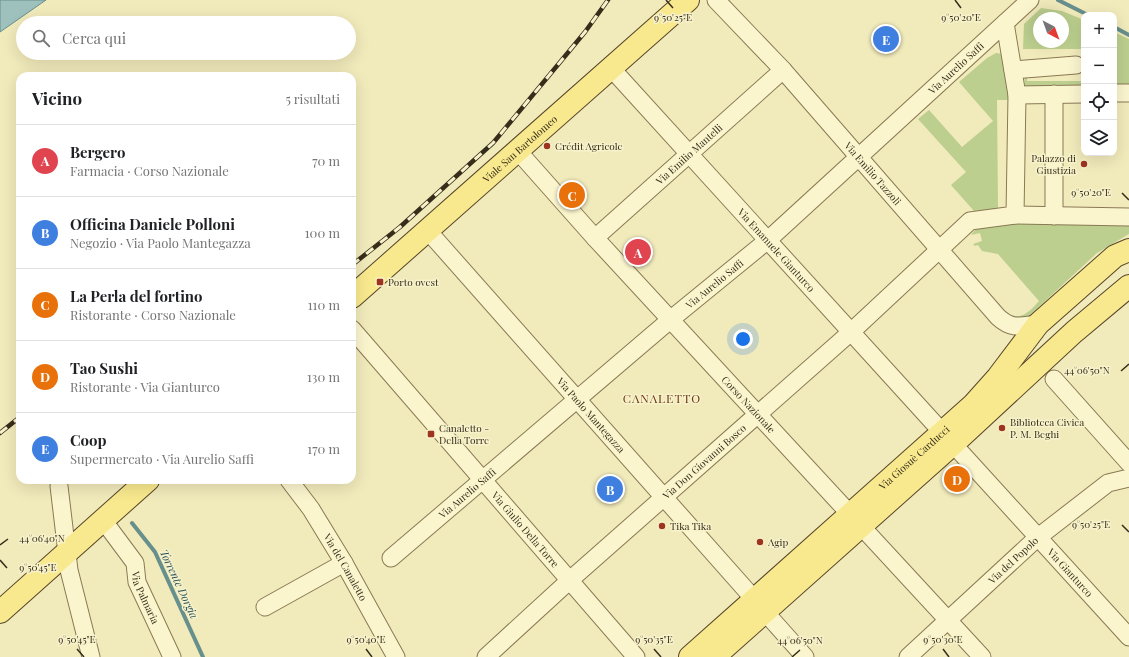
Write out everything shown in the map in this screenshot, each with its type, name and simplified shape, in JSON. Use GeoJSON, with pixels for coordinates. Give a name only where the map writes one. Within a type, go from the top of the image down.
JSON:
{"type":"FeatureCollection","features":[{"type":"Feature","properties":{"kind":"main road","name":"Viale San Bartolomeo"},"geometry":{"type":"LineString","coordinates":[[356,294],[688,0]]}},
{"type":"Feature","properties":{"kind":"main road","name":"Via Giosuè Carducci"},"geometry":{"type":"LineString","coordinates":[[947,438],[973,405],[998,377],[1038,324],[1115,256],[1129,250]]}},
{"type":"Feature","properties":{"kind":"main road","name":"Via Giosuè Carducci"},"geometry":{"type":"LineString","coordinates":[[690,657],[759,606],[947,438],[1129,286]]}},
{"type":"Feature","properties":{"kind":"main road"},"geometry":{"type":"LineString","coordinates":[[0,612],[144,484]]}},
{"type":"Feature","properties":{"kind":"main road","name":"Via Giosuè Carducci"},"geometry":{"type":"LineString","coordinates":[[714,657],[759,606]]}},
{"type":"Feature","properties":{"kind":"street","name":"Via Emilio Tazzoli"},"geometry":{"type":"LineString","coordinates":[[716,0],[783,70],[1005,324],[1013,327],[1038,324]]}},
{"type":"Feature","properties":{"kind":"street","name":"Via Aurelio Saffi"},"geometry":{"type":"LineString","coordinates":[[391,558],[670,320],[768,240],[1030,0]]}},
{"type":"Feature","properties":{"kind":"street"},"geometry":{"type":"LineString","coordinates":[[1005,23],[1018,95],[1015,215]]}},
{"type":"Feature","properties":{"kind":"street"},"geometry":{"type":"LineString","coordinates":[[1013,70],[1076,64]]}},
{"type":"Feature","properties":{"kind":"street","name":"Via Emanuele Gianturco"},"geometry":{"type":"LineString","coordinates":[[611,68],[947,438]]}},
{"type":"Feature","properties":{"kind":"street","name":"Via Emilio Mantelli"},"geometry":{"type":"LineString","coordinates":[[595,238],[783,70]]}},
{"type":"Feature","properties":{"kind":"street"},"geometry":{"type":"LineString","coordinates":[[1117,93],[1129,93]]}},
{"type":"Feature","properties":{"kind":"street"},"geometry":{"type":"LineString","coordinates":[[1054,94],[1054,216]]}},
{"type":"Feature","properties":{"kind":"street"},"geometry":{"type":"LineString","coordinates":[[1018,95],[1081,94]]}},
{"type":"Feature","properties":{"kind":"street","name":"Corso Nazionale"},"geometry":{"type":"LineString","coordinates":[[518,150],[595,238],[670,320],[759,414],[982,657]]}},
{"type":"Feature","properties":{"kind":"street","name":"Via Don Giovanni Bosco"},"geometry":{"type":"LineString","coordinates":[[486,657],[570,580],[851,332],[970,221],[1015,215],[1129,217]]}},
{"type":"Feature","properties":{"kind":"street","name":"Via Paolo Mantegazza"},"geometry":{"type":"LineString","coordinates":[[428,231],[805,657]]}},
{"type":"Feature","properties":{"kind":"street","name":"Via Giulio Della Torre"},"geometry":{"type":"LineString","coordinates":[[356,334],[636,657]]}},
{"type":"Feature","properties":{"kind":"street"},"geometry":{"type":"LineString","coordinates":[[1054,378],[1129,463]]}},
{"type":"Feature","properties":{"kind":"street","name":"Via Gianturco"},"geometry":{"type":"LineString","coordinates":[[947,438],[1037,538],[1127,633]]}},
{"type":"Feature","properties":{"kind":"street","name":"Via del Popolo"},"geometry":{"type":"LineString","coordinates":[[908,657],[1037,538],[1108,483],[1129,478]]}},
{"type":"Feature","properties":{"kind":"street","name":"Via del Canaletto"},"geometry":{"type":"LineString","coordinates":[[292,484],[312,509],[396,657]]}},
{"type":"Feature","properties":{"kind":"street"},"geometry":{"type":"LineString","coordinates":[[58,486],[69,570],[91,657]]}},
{"type":"Feature","properties":{"kind":"street","name":"Via Palmaria"},"geometry":{"type":"LineString","coordinates":[[103,520],[135,563],[137,582],[172,657]]}},
{"type":"Feature","properties":{"kind":"street"},"geometry":{"type":"LineString","coordinates":[[265,607],[344,563]]}},
{"type":"Feature","properties":{"kind":"green space"},"geometry":{"type":"Polygon","coordinates":[[[1041,8],[1064,12],[1037,12],[1041,8]]]}},
{"type":"Feature","properties":{"kind":"green space"},"geometry":{"type":"Polygon","coordinates":[[[1069,14],[1081,19],[1081,49],[1023,49],[1024,24],[1033,16],[1033,48],[1069,48],[1069,14]]]}},
{"type":"Feature","properties":{"kind":"green space"},"geometry":{"type":"Polygon","coordinates":[[[1117,33],[1129,39],[1129,87],[1117,87],[1117,33]]]}},
{"type":"Feature","properties":{"kind":"green space"},"geometry":{"type":"Polygon","coordinates":[[[996,53],[1003,54],[1008,65],[1008,100],[997,100],[998,209],[974,211],[951,185],[966,172],[918,119],[929,110],[962,147],[993,121],[959,82],[987,58],[996,53]]]}},
{"type":"Feature","properties":{"kind":"green space"},"geometry":{"type":"Polygon","coordinates":[[[1027,70],[1027,81],[1081,81],[1081,87],[1028,87],[1025,86],[1024,71],[1027,70]]]}},
{"type":"Feature","properties":{"kind":"green space"},"geometry":{"type":"Polygon","coordinates":[[[1129,224],[1129,234],[1097,253],[1029,316],[1021,319],[1005,316],[996,302],[1008,313],[1018,316],[1028,312],[1039,301],[998,254],[982,251],[978,245],[975,246],[973,244],[982,241],[980,233],[971,235],[979,225],[1129,224]]]}},
{"type":"Feature","properties":{"kind":"water"},"geometry":{"type":"Polygon","coordinates":[[[0,0],[46,0],[23,16],[16,16],[16,21],[0,32],[0,0]]]}},
{"type":"Feature","properties":{"kind":"waterway"},"geometry":{"type":"LineString","coordinates":[[1058,0],[1082,12]]}},
{"type":"Feature","properties":{"kind":"waterway"},"geometry":{"type":"LineString","coordinates":[[1117,29],[1129,35]]}},
{"type":"Feature","properties":{"kind":"waterway","name":"Torrente Dorgia"},"geometry":{"type":"LineString","coordinates":[[132,523],[155,552],[203,657]]}},
{"type":"Feature","properties":{"kind":"railway"},"geometry":{"type":"LineString","coordinates":[[356,262],[400,227],[493,143],[585,32],[608,0]]}},
{"type":"Feature","properties":{"kind":"railway"},"geometry":{"type":"LineString","coordinates":[[0,433],[16,420]]}},
{"type":"Feature","properties":{"kind":"place","name":"Coop"},"geometry":{"type":"Point","coordinates":[886,39]}},
{"type":"Feature","properties":{"kind":"place","name":"Crédit Agricole"},"geometry":{"type":"Point","coordinates":[547,146]}},
{"type":"Feature","properties":{"kind":"place","name":"Palazzo di Giustizia"},"geometry":{"type":"Point","coordinates":[1084,164]}},
{"type":"Feature","properties":{"kind":"place","name":"La Perla del fortino"},"geometry":{"type":"Point","coordinates":[572,195]}},
{"type":"Feature","properties":{"kind":"place","name":"Bergero"},"geometry":{"type":"Point","coordinates":[638,252]}},
{"type":"Feature","properties":{"kind":"place","name":"Porto ovest"},"geometry":{"type":"Point","coordinates":[380,282]}},
{"type":"Feature","properties":{"kind":"place","name":"Biblioteca Civica P. M. Beghi"},"geometry":{"type":"Point","coordinates":[1002,428]}},
{"type":"Feature","properties":{"kind":"place","name":"Canaletto - Della Torre"},"geometry":{"type":"Point","coordinates":[431,434]}},
{"type":"Feature","properties":{"kind":"place","name":"Tao Sushi"},"geometry":{"type":"Point","coordinates":[957,479]}},
{"type":"Feature","properties":{"kind":"place","name":"Officina Daniele Polloni"},"geometry":{"type":"Point","coordinates":[610,489]}},
{"type":"Feature","properties":{"kind":"place","name":"Tika Tika"},"geometry":{"type":"Point","coordinates":[662,526]}},
{"type":"Feature","properties":{"kind":"place","name":"Agip"},"geometry":{"type":"Point","coordinates":[760,542]}},
{"type":"Feature","properties":{"kind":"district","name":"CANALETTO"},"geometry":{"type":"Point","coordinates":[662,399]}}]}
